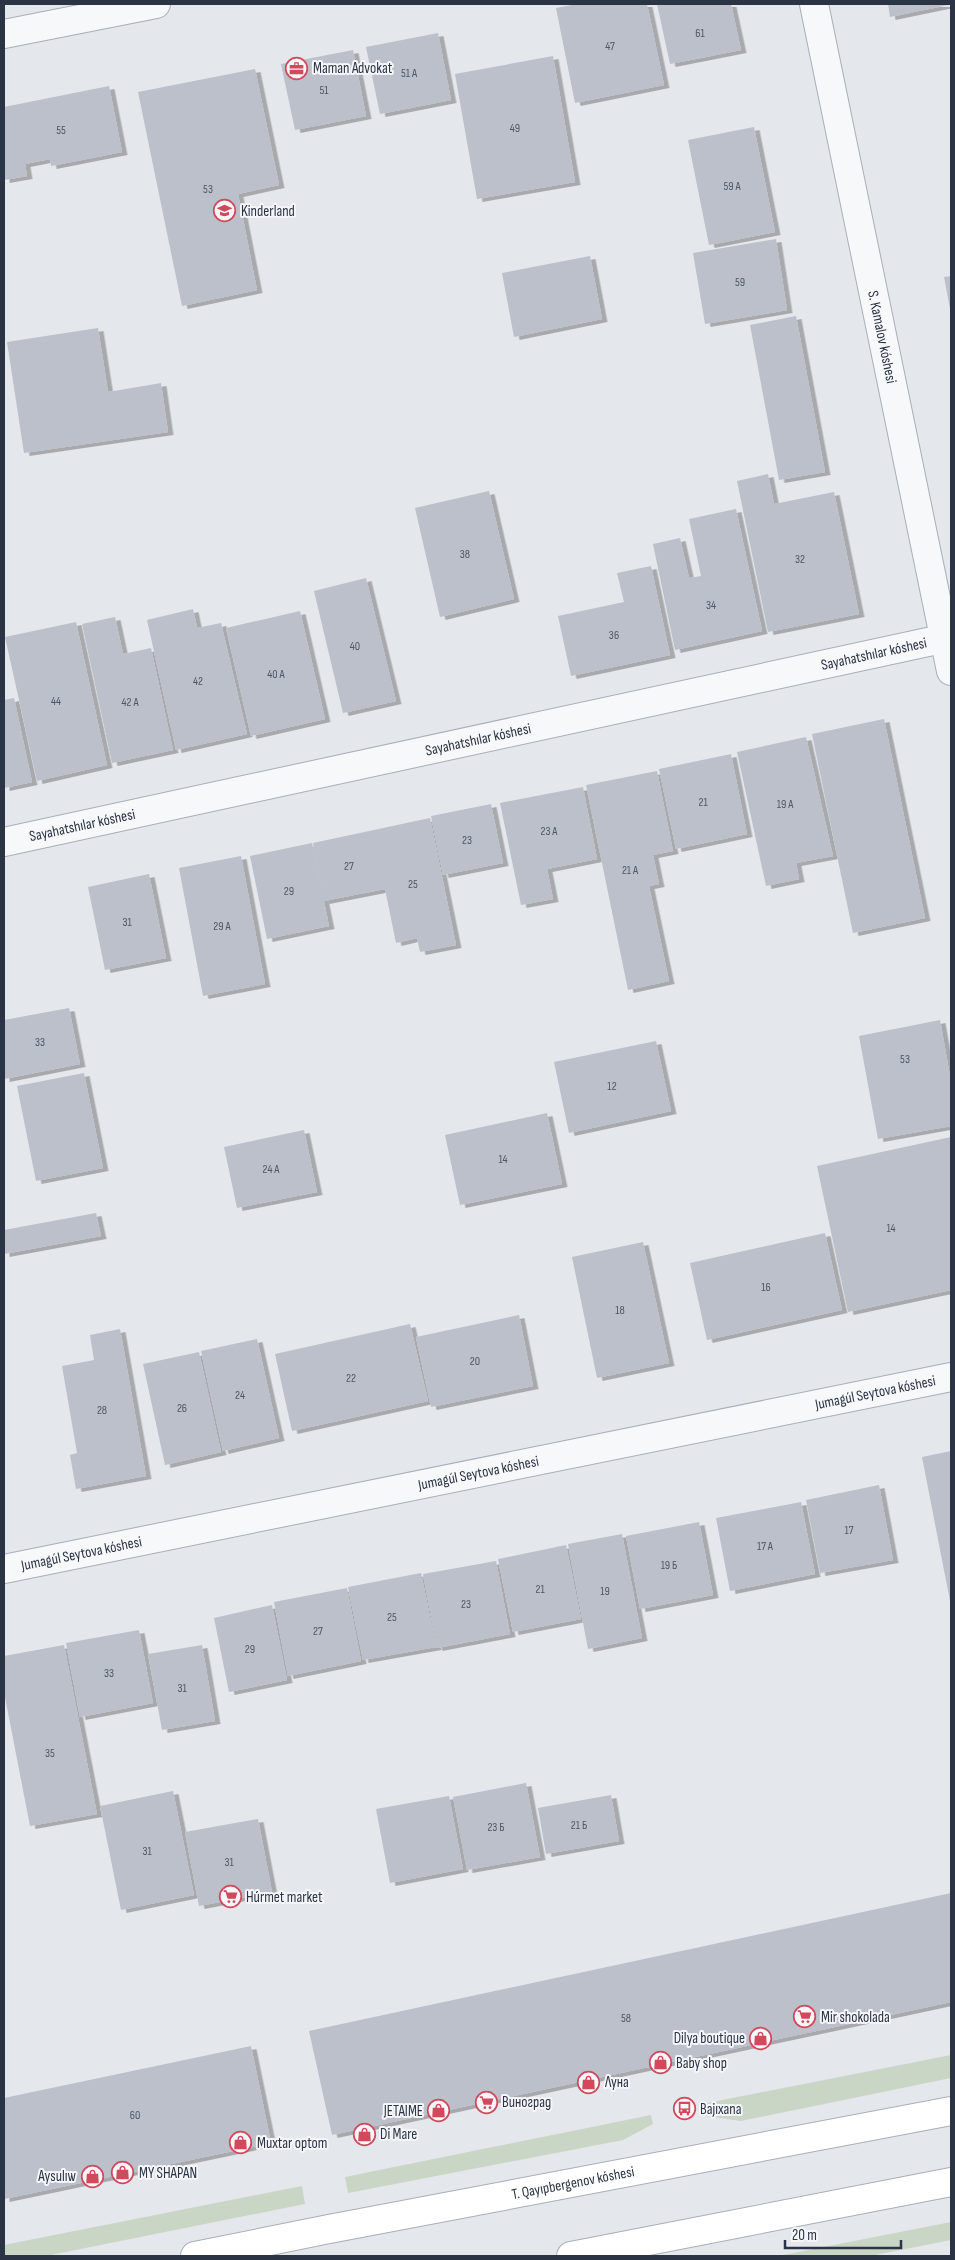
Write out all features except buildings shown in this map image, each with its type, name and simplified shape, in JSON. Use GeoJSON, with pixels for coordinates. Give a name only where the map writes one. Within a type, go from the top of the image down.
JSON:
{"type":"FeatureCollection","features":[{"type":"Feature","properties":{"kind":"main road","name":"T. Qayıpbergenov kóshesi"},"geometry":{"type":"LineString","coordinates":[[195,2256],[348,2225],[951,2111]]}},
{"type":"Feature","properties":{"kind":"main road"},"geometry":{"type":"LineString","coordinates":[[571,2256],[951,2182]]}},
{"type":"Feature","properties":{"kind":"street"},"geometry":{"type":"LineString","coordinates":[[4,34],[156,4]]}},
{"type":"Feature","properties":{"kind":"street","name":"S. Kamalov kóshesi"},"geometry":{"type":"LineString","coordinates":[[814,4],[948,638],[951,671]]}},
{"type":"Feature","properties":{"kind":"street","name":"Sayahatshılar kóshesi"},"geometry":{"type":"LineString","coordinates":[[4,842],[948,638]]}},
{"type":"Feature","properties":{"kind":"street","name":"Jumagúl Seytova kóshesi"},"geometry":{"type":"LineString","coordinates":[[4,1569],[951,1377]]}},
{"type":"Feature","properties":{"kind":"green space"},"geometry":{"type":"Polygon","coordinates":[[[951,2055],[951,2078],[741,2121],[706,2116],[702,2104],[951,2055]]]}},
{"type":"Feature","properties":{"kind":"green space"},"geometry":{"type":"Polygon","coordinates":[[[651,2115],[653,2124],[623,2140],[348,2193],[345,2177],[651,2115]]]}},
{"type":"Feature","properties":{"kind":"green space"},"geometry":{"type":"Polygon","coordinates":[[[302,2186],[305,2204],[46,2256],[4,2256],[4,2245],[302,2186]]]}},
{"type":"Feature","properties":{"kind":"green space"},"geometry":{"type":"Polygon","coordinates":[[[951,2222],[951,2240],[870,2256],[778,2256],[951,2222]]]}},
{"type":"Feature","properties":{"kind":"place","name":"Maman Advokat"},"geometry":{"type":"Point","coordinates":[297,68]}},
{"type":"Feature","properties":{"kind":"place","name":"Kinderland"},"geometry":{"type":"Point","coordinates":[225,211]}},
{"type":"Feature","properties":{"kind":"place","name":"Húrmet market"},"geometry":{"type":"Point","coordinates":[230,1897]}},
{"type":"Feature","properties":{"kind":"place","name":"Mir shokolada"},"geometry":{"type":"Point","coordinates":[805,2017]}},
{"type":"Feature","properties":{"kind":"place","name":"Dilya boutique"},"geometry":{"type":"Point","coordinates":[761,2038]}},
{"type":"Feature","properties":{"kind":"place","name":"Baby shop"},"geometry":{"type":"Point","coordinates":[660,2063]}},
{"type":"Feature","properties":{"kind":"place","name":"Луна"},"geometry":{"type":"Point","coordinates":[589,2082]}},
{"type":"Feature","properties":{"kind":"place","name":"Виноград"},"geometry":{"type":"Point","coordinates":[486,2102]}},
{"type":"Feature","properties":{"kind":"place","name":"Bajıxana"},"geometry":{"type":"Point","coordinates":[684,2109]}},
{"type":"Feature","properties":{"kind":"place","name":"JETAIME"},"geometry":{"type":"Point","coordinates":[439,2111]}},
{"type":"Feature","properties":{"kind":"place","name":"Di Mare"},"geometry":{"type":"Point","coordinates":[364,2134]}},
{"type":"Feature","properties":{"kind":"place","name":"Muxtar optom"},"geometry":{"type":"Point","coordinates":[241,2143]}},
{"type":"Feature","properties":{"kind":"place","name":"MY SHAPAN"},"geometry":{"type":"Point","coordinates":[123,2173]}},
{"type":"Feature","properties":{"kind":"place","name":"Aysulıw"},"geometry":{"type":"Point","coordinates":[92,2176]}}]}
